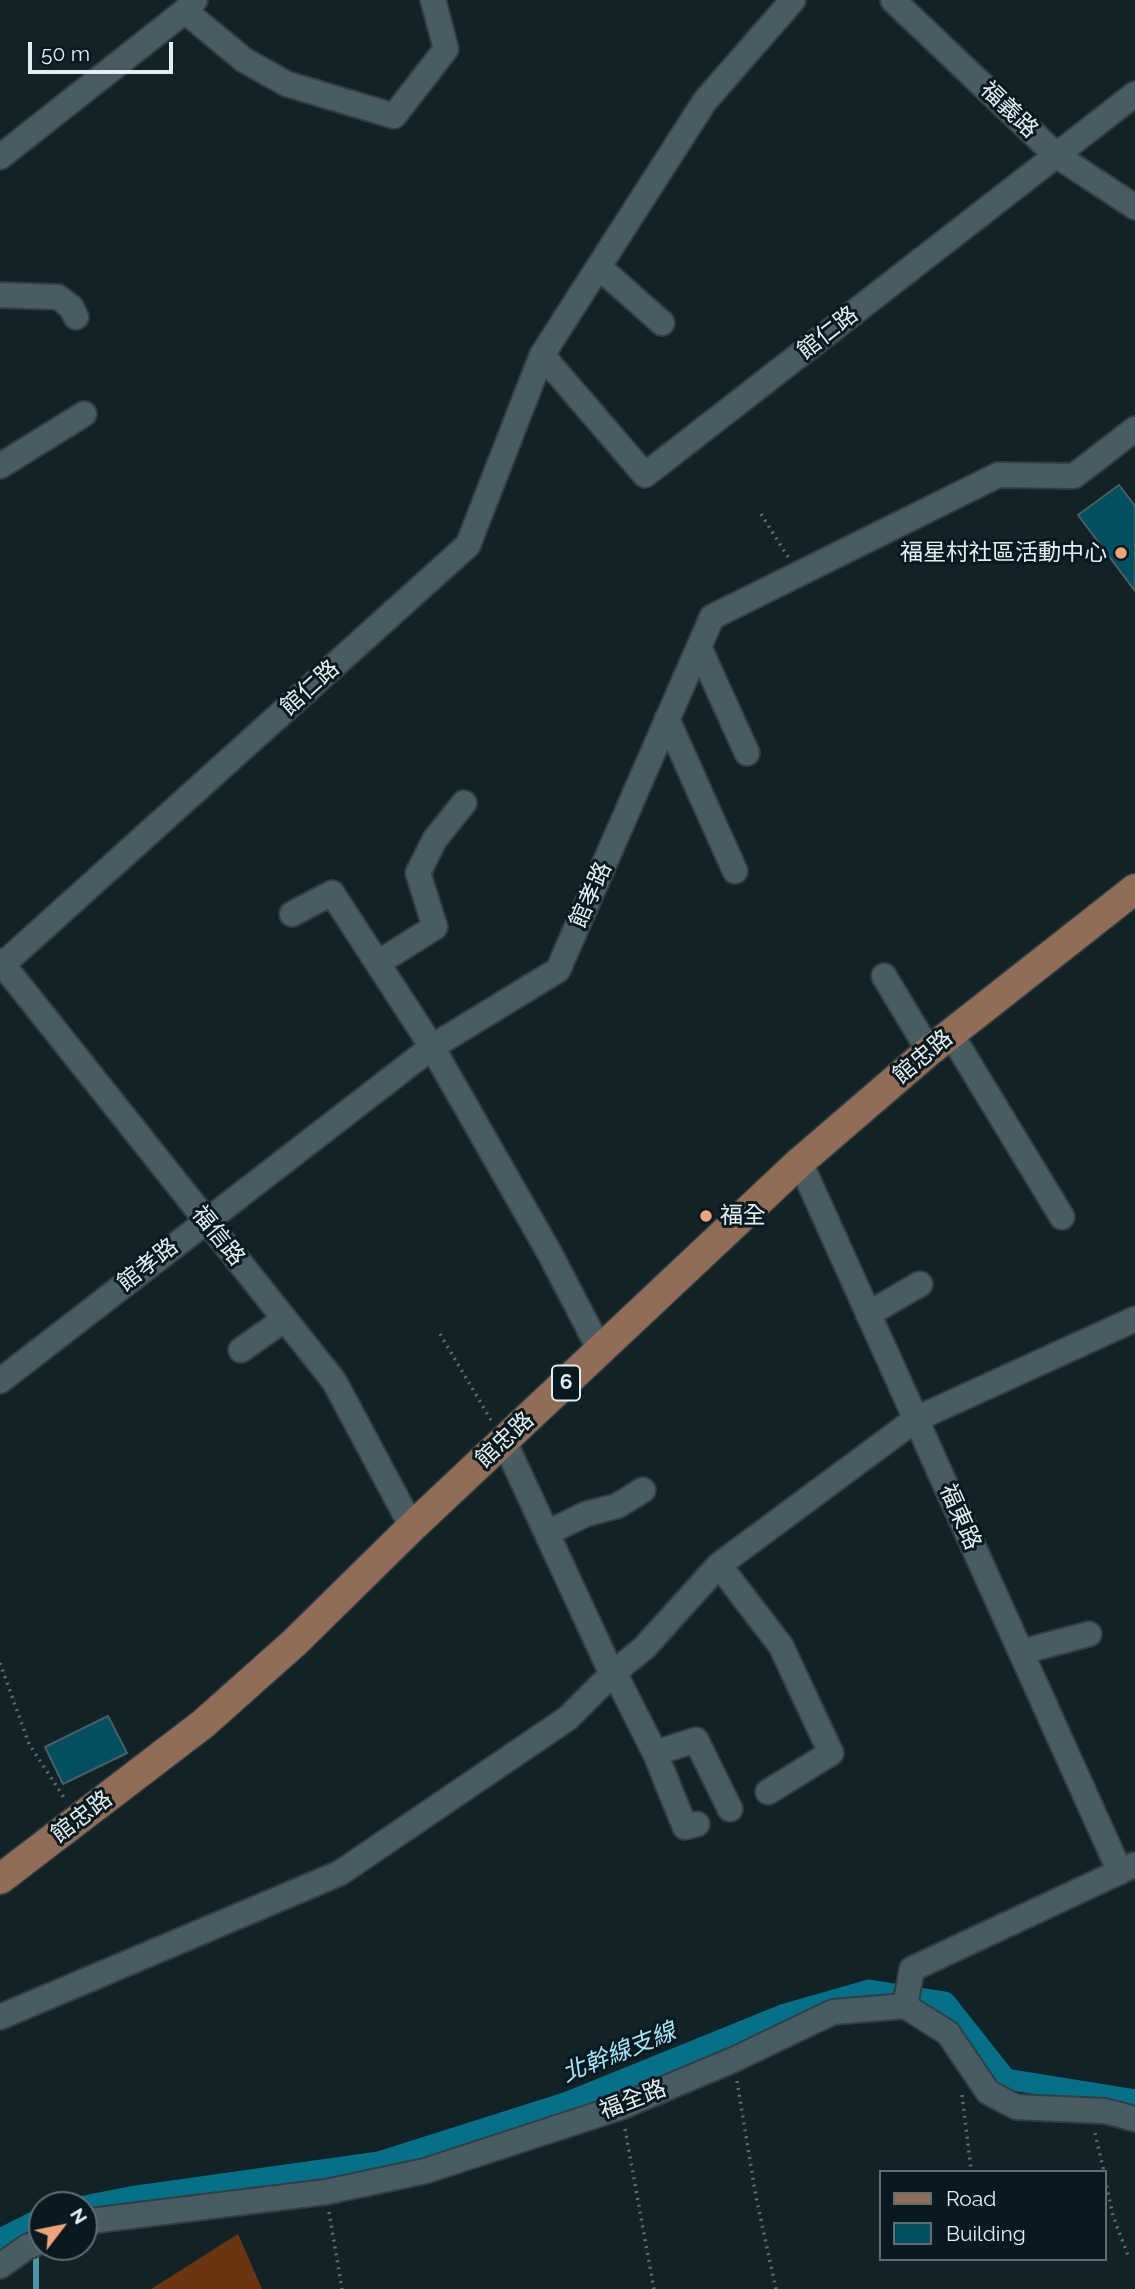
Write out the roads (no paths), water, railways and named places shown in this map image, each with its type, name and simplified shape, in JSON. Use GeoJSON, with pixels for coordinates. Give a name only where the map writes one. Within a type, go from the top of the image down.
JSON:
{"type":"FeatureCollection","features":[{"type":"Feature","properties":{"kind":"main road","name":"館忠路"},"geometry":{"type":"LineString","coordinates":[[0,1879],[203,1724],[294,1643],[412,1527],[800,1162],[940,1042],[1135,889]]}},
{"type":"Feature","properties":{"kind":"street"},"geometry":{"type":"LineString","coordinates":[[0,157],[190,6],[244,60],[287,84],[394,116],[446,49],[433,0]]}},
{"type":"Feature","properties":{"kind":"street","name":"館仁路"},"geometry":{"type":"LineString","coordinates":[[1,964],[468,545],[542,355],[705,101],[793,0]]}},
{"type":"Feature","properties":{"kind":"street","name":"福義路"},"geometry":{"type":"LineString","coordinates":[[893,0],[1056,155],[1135,207]]}},
{"type":"Feature","properties":{"kind":"street","name":"館仁路"},"geometry":{"type":"LineString","coordinates":[[542,355],[645,475],[1135,94]]}},
{"type":"Feature","properties":{"kind":"street"},"geometry":{"type":"LineString","coordinates":[[599,267],[662,323]]}},
{"type":"Feature","properties":{"kind":"street"},"geometry":{"type":"LineString","coordinates":[[0,295],[58,298],[71,307],[76,317]]}},
{"type":"Feature","properties":{"kind":"street"},"geometry":{"type":"LineString","coordinates":[[0,466],[84,414]]}},
{"type":"Feature","properties":{"kind":"street","name":"館孝路"},"geometry":{"type":"LineString","coordinates":[[0,1381],[432,1047],[558,970],[712,617],[998,475],[1074,476],[1135,429]]}},
{"type":"Feature","properties":{"kind":"street"},"geometry":{"type":"LineString","coordinates":[[699,646],[747,753]]}},
{"type":"Feature","properties":{"kind":"street"},"geometry":{"type":"LineString","coordinates":[[667,719],[735,871]]}},
{"type":"Feature","properties":{"kind":"street"},"geometry":{"type":"LineString","coordinates":[[377,964],[435,927],[418,873],[435,839],[464,803]]}},
{"type":"Feature","properties":{"kind":"street"},"geometry":{"type":"LineString","coordinates":[[292,914],[332,893],[432,1047],[549,1252],[600,1350]]}},
{"type":"Feature","properties":{"kind":"street","name":"福信路"},"geometry":{"type":"LineString","coordinates":[[1,964],[334,1381],[412,1527]]}},
{"type":"Feature","properties":{"kind":"street"},"geometry":{"type":"LineString","coordinates":[[884,976],[940,1042],[1062,1217]]}},
{"type":"Feature","properties":{"kind":"street","name":"福東路"},"geometry":{"type":"LineString","coordinates":[[800,1162],[1021,1652],[1127,1868]]}},
{"type":"Feature","properties":{"kind":"street"},"geometry":{"type":"LineString","coordinates":[[868,1314],[919,1284]]}},
{"type":"Feature","properties":{"kind":"street"},"geometry":{"type":"LineString","coordinates":[[240,1350],[285,1319]]}},
{"type":"Feature","properties":{"kind":"street"},"geometry":{"type":"LineString","coordinates":[[0,2017],[340,1872],[568,1718],[613,1673],[644,1648],[719,1565],[916,1419],[1135,1319]]}},
{"type":"Feature","properties":{"kind":"street"},"geometry":{"type":"LineString","coordinates":[[504,1441],[613,1673],[656,1754],[685,1828],[696,1824]]}},
{"type":"Feature","properties":{"kind":"street"},"geometry":{"type":"LineString","coordinates":[[547,1533],[586,1514],[617,1506],[643,1490]]}},
{"type":"Feature","properties":{"kind":"street"},"geometry":{"type":"LineString","coordinates":[[719,1565],[781,1646],[831,1753],[768,1793]]}},
{"type":"Feature","properties":{"kind":"street"},"geometry":{"type":"LineString","coordinates":[[1021,1652],[1088,1634]]}},
{"type":"Feature","properties":{"kind":"street"},"geometry":{"type":"LineString","coordinates":[[656,1754],[696,1741],[730,1809]]}},
{"type":"Feature","properties":{"kind":"street"},"geometry":{"type":"LineString","coordinates":[[1127,1868],[912,1969],[905,2006],[948,2033],[988,2092],[1016,2107],[1105,2110],[1135,2119]]}},
{"type":"Feature","properties":{"kind":"street","name":"福全路"},"geometry":{"type":"LineString","coordinates":[[98,2221],[326,2192],[425,2171],[621,2106],[733,2060],[833,2012],[905,2006]]}},
{"type":"Feature","properties":{"kind":"street"},"geometry":{"type":"LineString","coordinates":[[0,2266],[28,2247]]}},
{"type":"Feature","properties":{"kind":"waterway","name":"北幹線支線"},"geometry":{"type":"LineString","coordinates":[[98,2203],[379,2162],[568,2102],[785,2014],[869,1990],[945,2002],[1006,2079],[1135,2100]]}},
{"type":"Feature","properties":{"kind":"waterway","name":"北幹線支線"},"geometry":{"type":"LineString","coordinates":[[0,2239],[28,2225]]}},
{"type":"Feature","properties":{"kind":"waterway"},"geometry":{"type":"LineString","coordinates":[[36,2261],[36,2289]]}},
{"type":"Feature","properties":{"kind":"place","name":"福星村社區活動中心"},"geometry":{"type":"Point","coordinates":[1121,553]}},
{"type":"Feature","properties":{"kind":"place","name":"福全"},"geometry":{"type":"Point","coordinates":[706,1216]}}]}
